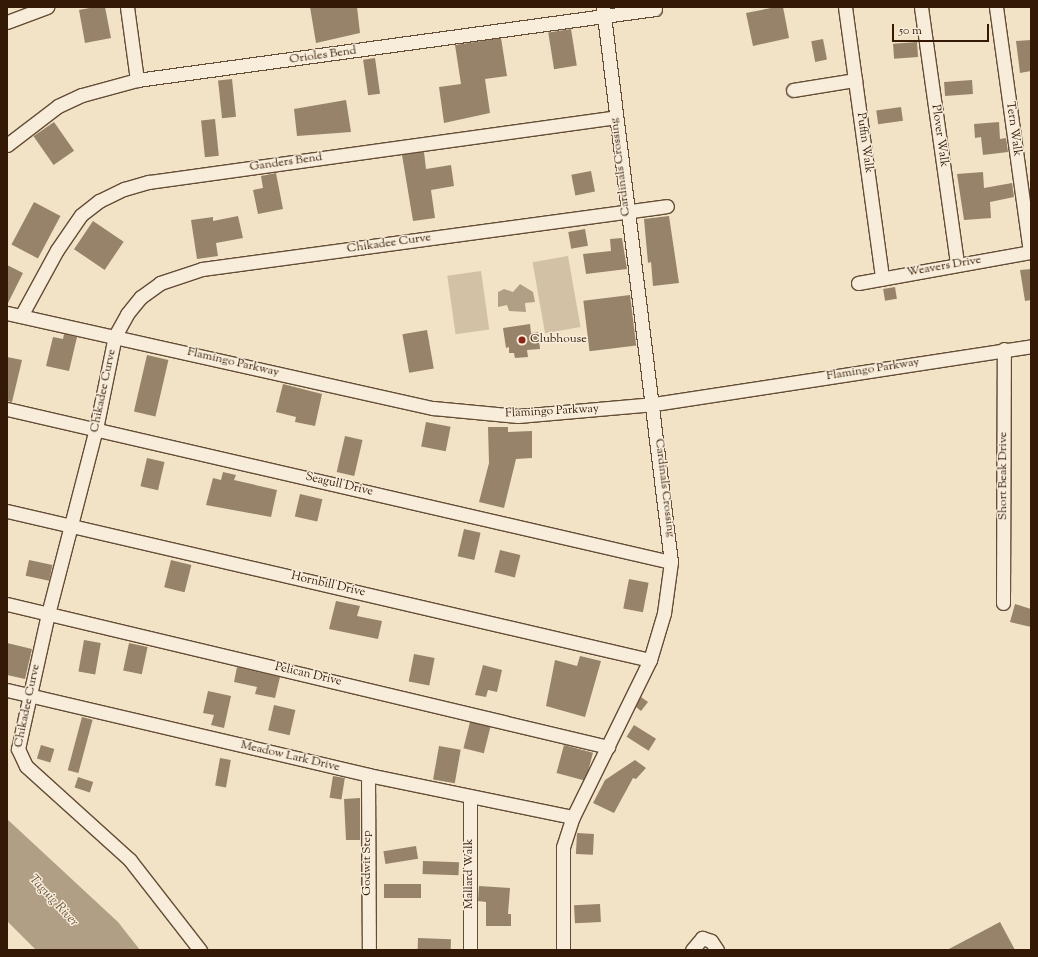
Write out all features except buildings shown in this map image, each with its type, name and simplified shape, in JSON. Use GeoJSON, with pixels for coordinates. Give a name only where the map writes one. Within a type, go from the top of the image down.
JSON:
{"type":"FeatureCollection","features":[{"type":"Feature","properties":{"kind":"street"},"geometry":{"type":"LineString","coordinates":[[7,22],[47,7]]}},
{"type":"Feature","properties":{"kind":"street"},"geometry":{"type":"LineString","coordinates":[[127,7],[137,80]]}},
{"type":"Feature","properties":{"kind":"street","name":"Puffin Walk"},"geometry":{"type":"LineString","coordinates":[[846,7],[882,278]]}},
{"type":"Feature","properties":{"kind":"street","name":"Plover Walk"},"geometry":{"type":"LineString","coordinates":[[921,7],[957,264]]}},
{"type":"Feature","properties":{"kind":"street","name":"Tern Walk"},"geometry":{"type":"LineString","coordinates":[[996,7],[1030,252]]}},
{"type":"Feature","properties":{"kind":"street","name":"Orioles Bend"},"geometry":{"type":"LineString","coordinates":[[7,145],[58,106],[82,95],[137,80],[603,11],[655,9]]}},
{"type":"Feature","properties":{"kind":"street","name":"Cardinals Crossing"},"geometry":{"type":"LineString","coordinates":[[563,950],[563,848],[574,817],[650,660],[664,612],[671,562],[654,404],[626,211],[603,11]]}},
{"type":"Feature","properties":{"kind":"street"},"geometry":{"type":"LineString","coordinates":[[793,90],[855,80]]}},
{"type":"Feature","properties":{"kind":"street","name":"Ganders Bend"},"geometry":{"type":"LineString","coordinates":[[21,316],[57,250],[81,215],[99,200],[124,189],[149,182],[615,117]]}},
{"type":"Feature","properties":{"kind":"street","name":"Chikadee Curve"},"geometry":{"type":"LineString","coordinates":[[200,950],[130,860],[20,758],[18,749],[48,614],[73,525],[96,429],[115,336],[141,297],[160,283],[179,274],[667,206]]}},
{"type":"Feature","properties":{"kind":"street","name":"Weavers Drive"},"geometry":{"type":"LineString","coordinates":[[858,283],[1030,252]]}},
{"type":"Feature","properties":{"kind":"street","name":"Flamingo Parkway"},"geometry":{"type":"LineString","coordinates":[[7,313],[470,413],[543,415],[654,404],[1031,346]]}},
{"type":"Feature","properties":{"kind":"street","name":"Short Beak Drive"},"geometry":{"type":"LineString","coordinates":[[1003,604],[1004,349]]}},
{"type":"Feature","properties":{"kind":"street","name":"Seagull Drive"},"geometry":{"type":"LineString","coordinates":[[7,409],[671,562]]}},
{"type":"Feature","properties":{"kind":"street","name":"Hornbill Drive"},"geometry":{"type":"LineString","coordinates":[[7,511],[73,525],[650,660]]}},
{"type":"Feature","properties":{"kind":"street","name":"Pelican Drive"},"geometry":{"type":"LineString","coordinates":[[7,604],[608,746]]}},
{"type":"Feature","properties":{"kind":"street","name":"Meadow Lark Drive"},"geometry":{"type":"LineString","coordinates":[[7,690],[470,798],[574,817]]}},
{"type":"Feature","properties":{"kind":"street","name":"Godwit Step"},"geometry":{"type":"LineString","coordinates":[[368,775],[369,950]]}},
{"type":"Feature","properties":{"kind":"street","name":"Mallard Walk"},"geometry":{"type":"LineString","coordinates":[[470,798],[470,950]]}},
{"type":"Feature","properties":{"kind":"street"},"geometry":{"type":"LineString","coordinates":[[692,950],[702,938],[709,940],[718,950]]}},
{"type":"Feature","properties":{"kind":"shaded area"},"geometry":{"type":"Polygon","coordinates":[[[568,256],[581,327],[545,333],[533,262],[568,256]]]}},
{"type":"Feature","properties":{"kind":"shaded area"},"geometry":{"type":"Polygon","coordinates":[[[481,271],[489,329],[456,334],[447,276],[481,271]]]}},
{"type":"Feature","properties":{"kind":"water"},"geometry":{"type":"Polygon","coordinates":[[[520,284],[533,292],[535,302],[525,303],[526,312],[509,311],[507,305],[498,307],[498,292],[504,289],[513,292],[520,284]]]}},
{"type":"Feature","properties":{"kind":"water","name":"Taguig River"},"geometry":{"type":"Polygon","coordinates":[[[7,819],[118,922],[140,950],[36,950],[7,921],[7,819]]]}},
{"type":"Feature","properties":{"kind":"place","name":"Clubhouse"},"geometry":{"type":"Point","coordinates":[522,340]}}]}
